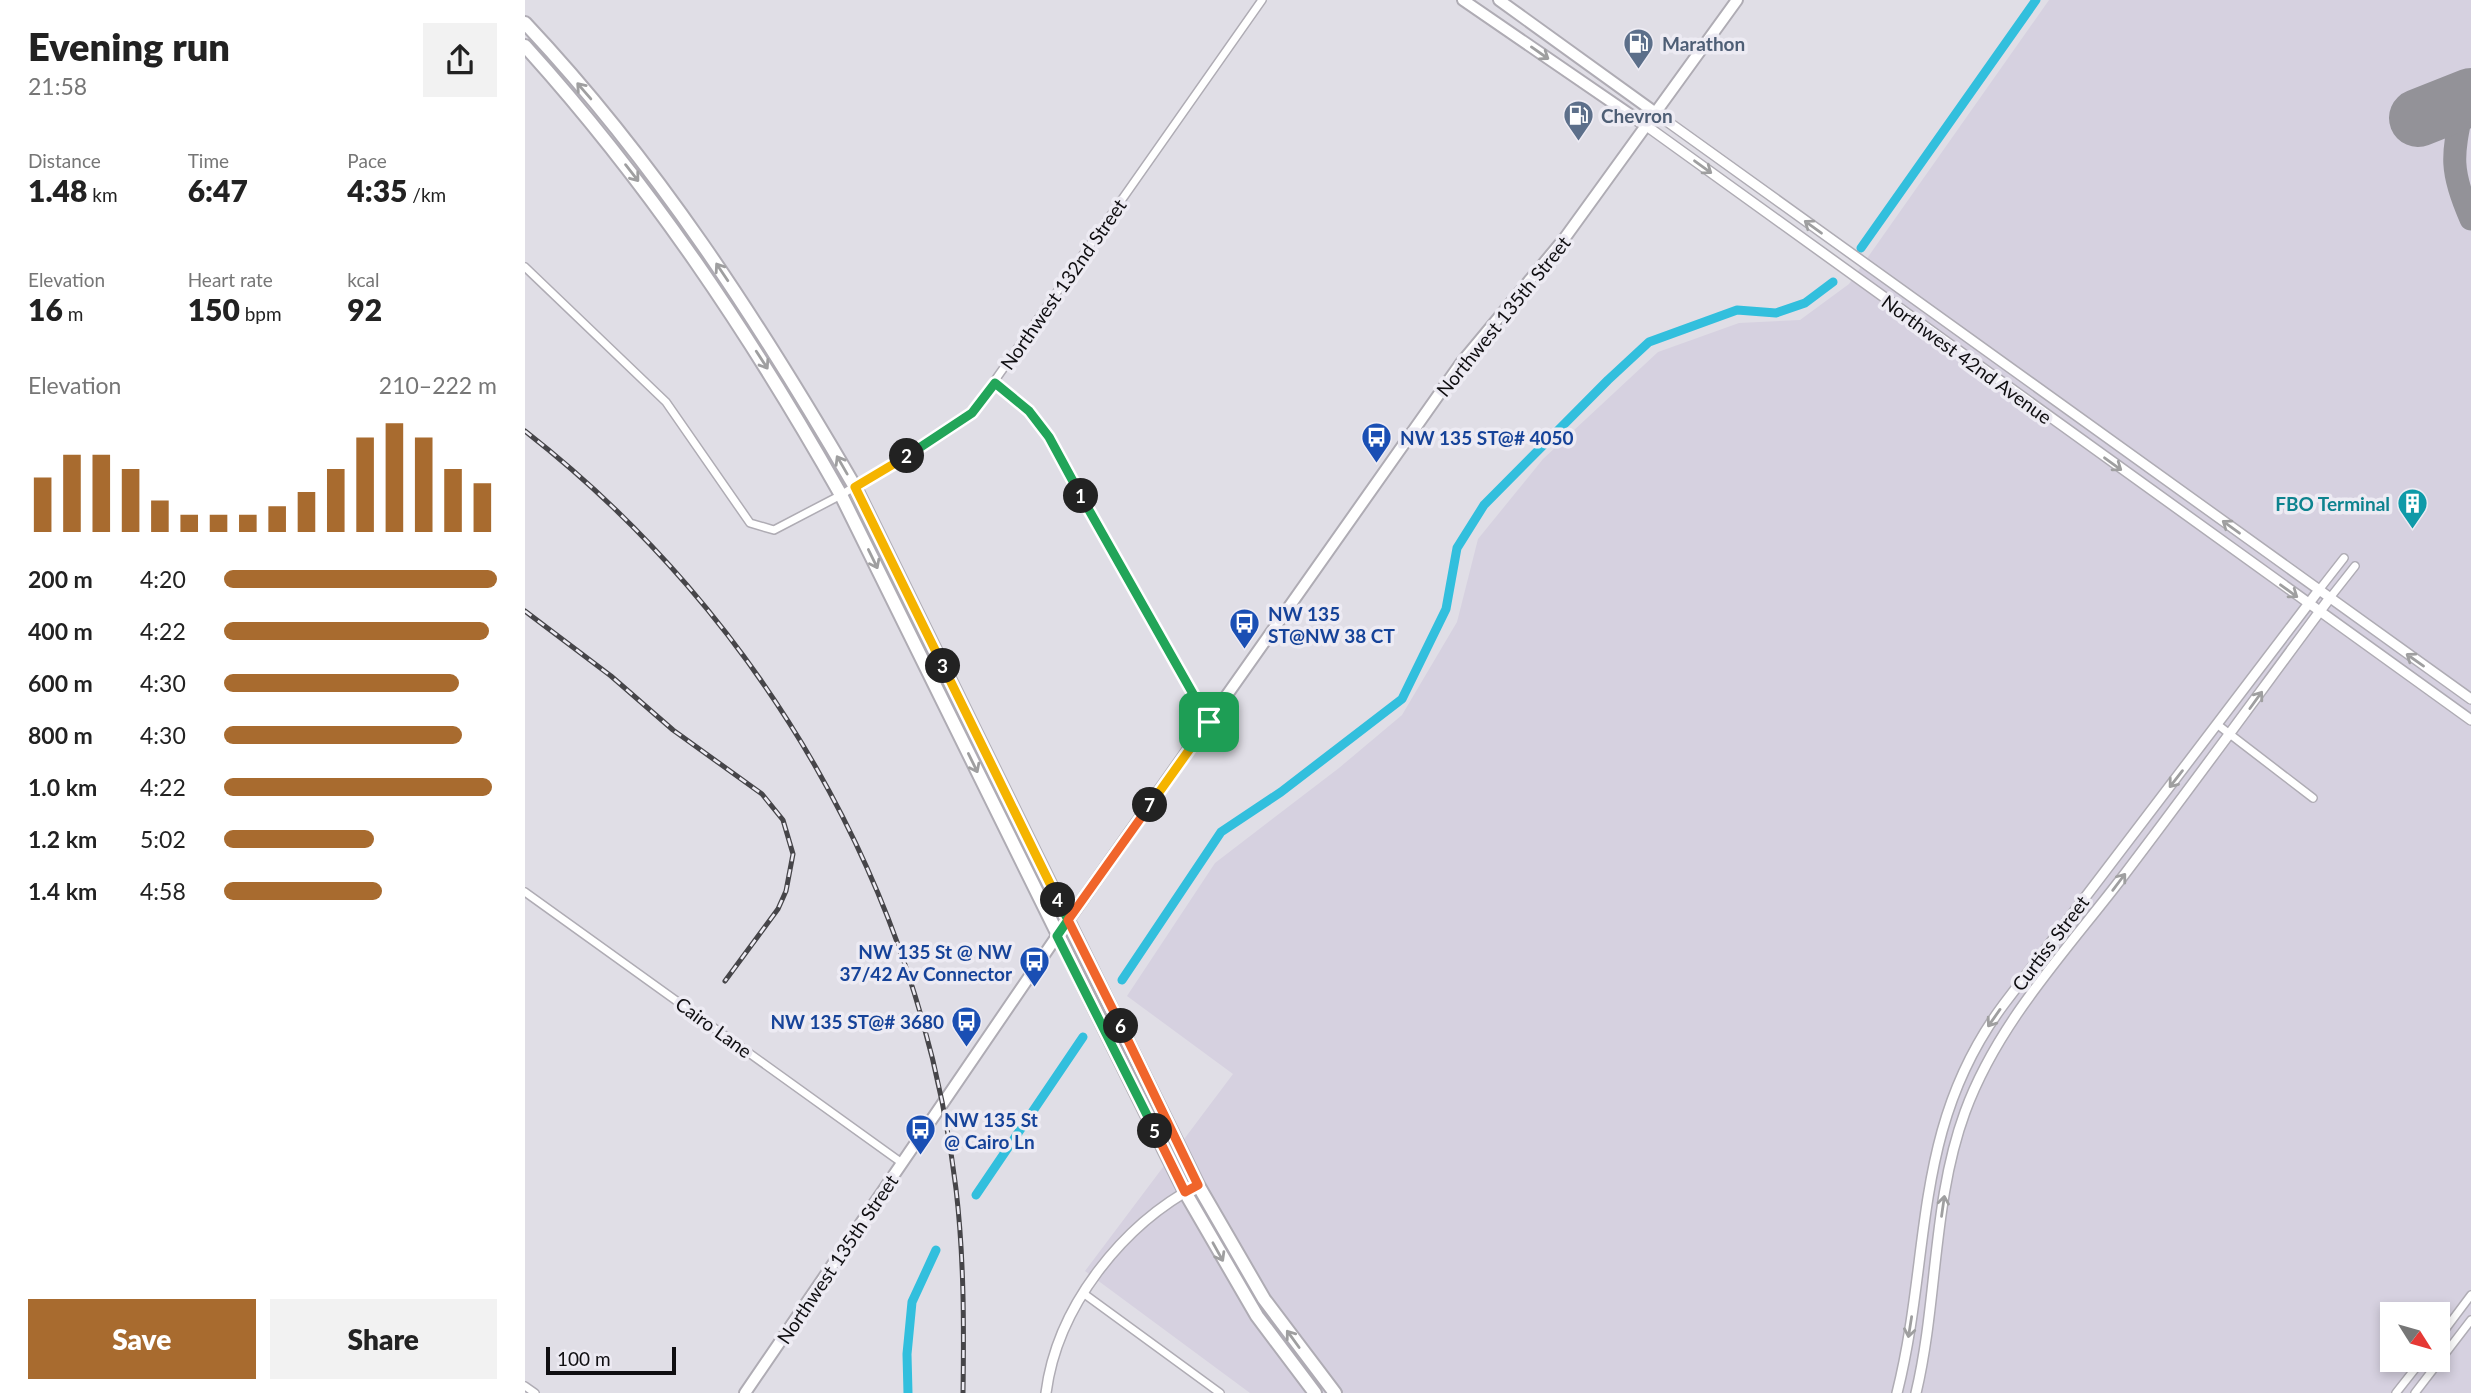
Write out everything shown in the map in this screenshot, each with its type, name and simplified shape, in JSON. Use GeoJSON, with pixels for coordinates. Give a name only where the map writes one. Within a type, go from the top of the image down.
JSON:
{"type":"FeatureCollection","features":[{"type":"Feature","properties":{"kind":"main road","name":"Northwest 42nd Avenue"},"geometry":{"type":"LineString","coordinates":[[1463,0],[1648,127]]}},
{"type":"Feature","properties":{"kind":"main road","name":"Northwest 42nd Avenue"},"geometry":{"type":"LineString","coordinates":[[1499,0],[1657,114]]}},
{"type":"Feature","properties":{"kind":"main road","name":"Northwest 135th Street"},"geometry":{"type":"LineString","coordinates":[[745,1393],[1068,920],[1461,363],[1564,239],[1648,127],[1737,0]]}},
{"type":"Feature","properties":{"kind":"main road"},"geometry":{"type":"LineString","coordinates":[[525,23],[607,117],[692,227],[762,331],[855,487],[1198,1185],[1264,1298],[1335,1393]]}},
{"type":"Feature","properties":{"kind":"main road"},"geometry":{"type":"LineString","coordinates":[[525,46],[615,152],[696,260],[769,370],[841,495],[1185,1192],[1257,1316],[1315,1393]]}},
{"type":"Feature","properties":{"kind":"street","name":"Northwest 132nd Street"},"geometry":{"type":"LineString","coordinates":[[525,267],[666,402],[750,523],[773,530],[855,487],[972,413],[1262,0]]}},
{"type":"Feature","properties":{"kind":"street","name":"Northwest 42nd Avenue"},"geometry":{"type":"LineString","coordinates":[[1657,114],[2471,699]]}},
{"type":"Feature","properties":{"kind":"street","name":"Northwest 42nd Avenue"},"geometry":{"type":"LineString","coordinates":[[1648,127],[2471,720]]}},
{"type":"Feature","properties":{"kind":"street"},"geometry":{"type":"LineString","coordinates":[[1859,281],[1868,267]]}},
{"type":"Feature","properties":{"kind":"street"},"geometry":{"type":"LineString","coordinates":[[995,383],[1029,411],[1049,437],[1209,722]]}},
{"type":"Feature","properties":{"kind":"street"},"geometry":{"type":"LineString","coordinates":[[2086,445],[2097,430]]}},
{"type":"Feature","properties":{"kind":"street","name":"Curtiss Street"},"geometry":{"type":"LineString","coordinates":[[1897,1393],[1911,1318],[1931,1166],[1955,1090],[1990,1022],[2344,558]]}},
{"type":"Feature","properties":{"kind":"street","name":"Curtiss Street"},"geometry":{"type":"LineString","coordinates":[[1916,1393],[1947,1181],[1957,1138],[1974,1090],[2005,1032],[2355,566]]}},
{"type":"Feature","properties":{"kind":"street"},"geometry":{"type":"LineString","coordinates":[[2218,725],[2313,798]]}},
{"type":"Feature","properties":{"kind":"street","name":"Cairo Lane"},"geometry":{"type":"LineString","coordinates":[[525,892],[902,1163]]}},
{"type":"Feature","properties":{"kind":"street"},"geometry":{"type":"LineString","coordinates":[[1940,1132],[1957,1138]]}},
{"type":"Feature","properties":{"kind":"street"},"geometry":{"type":"LineString","coordinates":[[1046,1393],[1063,1331],[1083,1293],[1105,1262],[1149,1218],[1198,1185]]}},
{"type":"Feature","properties":{"kind":"street"},"geometry":{"type":"LineString","coordinates":[[1083,1293],[1220,1393]]}},
{"type":"Feature","properties":{"kind":"street"},"geometry":{"type":"LineString","coordinates":[[2450,1323],[2471,1295]]}},
{"type":"Feature","properties":{"kind":"street"},"geometry":{"type":"LineString","coordinates":[[2415,1393],[2471,1320]]}},
{"type":"Feature","properties":{"kind":"street"},"geometry":{"type":"LineString","coordinates":[[2396,1393],[2413,1372]]}},
{"type":"Feature","properties":{"kind":"street"},"geometry":{"type":"LineString","coordinates":[[525,1385],[535,1393]]}},
{"type":"Feature","properties":{"kind":"shaded area"},"geometry":{"type":"Polygon","coordinates":[[[2049,0],[2471,0],[2471,1393],[1250,1393],[1085,1271],[1233,1074],[1127,996],[1215,863],[1339,768],[1402,715],[1457,622],[1478,539],[1543,459],[1658,352],[1739,323],[1800,320],[1849,284],[2049,0]]]}},
{"type":"Feature","properties":{"kind":"waterway"},"geometry":{"type":"LineString","coordinates":[[1861,248],[2036,0]]}},
{"type":"Feature","properties":{"kind":"waterway"},"geometry":{"type":"LineString","coordinates":[[1122,980],[1221,832],[1281,792],[1402,699],[1446,609],[1457,548],[1484,505],[1608,380],[1649,342],[1737,310],[1776,313],[1805,303],[1833,282]]}},
{"type":"Feature","properties":{"kind":"waterway"},"geometry":{"type":"LineString","coordinates":[[976,1195],[1083,1037]]}},
{"type":"Feature","properties":{"kind":"waterway"},"geometry":{"type":"LineString","coordinates":[[908,1393],[907,1354],[912,1302],[936,1250]]}},
{"type":"Feature","properties":{"kind":"taxiway"},"geometry":{"type":"LineString","coordinates":[[2464,100],[2455,160],[2459,186],[2471,219]]}},
{"type":"Feature","properties":{"kind":"runway"},"geometry":{"type":"LineString","coordinates":[[2418,118],[2471,97]]}},
{"type":"Feature","properties":{"kind":"railway"},"geometry":{"type":"LineString","coordinates":[[525,431],[610,504],[687,585],[756,673],[816,767],[866,867],[907,971],[937,1078],[959,1214],[963,1291],[963,1393]]}},
{"type":"Feature","properties":{"kind":"railway"},"geometry":{"type":"LineString","coordinates":[[525,611],[611,676],[673,730],[762,794],[783,820],[793,854],[786,891],[778,909],[725,981]]}},
{"type":"Feature","properties":{"kind":"place","name":"Marathon"},"geometry":{"type":"Point","coordinates":[1639,70]}},
{"type":"Feature","properties":{"kind":"place","name":"Chevron"},"geometry":{"type":"Point","coordinates":[1578,142]}},
{"type":"Feature","properties":{"kind":"place","name":"NW 135 ST@# 4050"},"geometry":{"type":"Point","coordinates":[1377,464]}},
{"type":"Feature","properties":{"kind":"place","name":"FBO Terminal"},"geometry":{"type":"Point","coordinates":[2413,530]}},
{"type":"Feature","properties":{"kind":"place","name":"NW 135 ST@NW 38 CT"},"geometry":{"type":"Point","coordinates":[1245,651]}},
{"type":"Feature","properties":{"kind":"place","name":"NW 135 St @ NW 37/42 Av Connector"},"geometry":{"type":"Point","coordinates":[1035,989]}},
{"type":"Feature","properties":{"kind":"place","name":"NW 135 ST@# 3680"},"geometry":{"type":"Point","coordinates":[967,1048]}},
{"type":"Feature","properties":{"kind":"place","name":"NW 135 St @ Cairo Ln"},"geometry":{"type":"Point","coordinates":[921,1157]}},
{"type":"Feature","properties":{"kind":"route"},"geometry":{"type":"LineString","coordinates":[[1209,722],[1049,437],[1029,411],[995,383],[972,413],[946,432],[855,487],[1068,920],[1057,936],[1185,1192],[1198,1185],[1068,920],[1209,722]]}}]}
